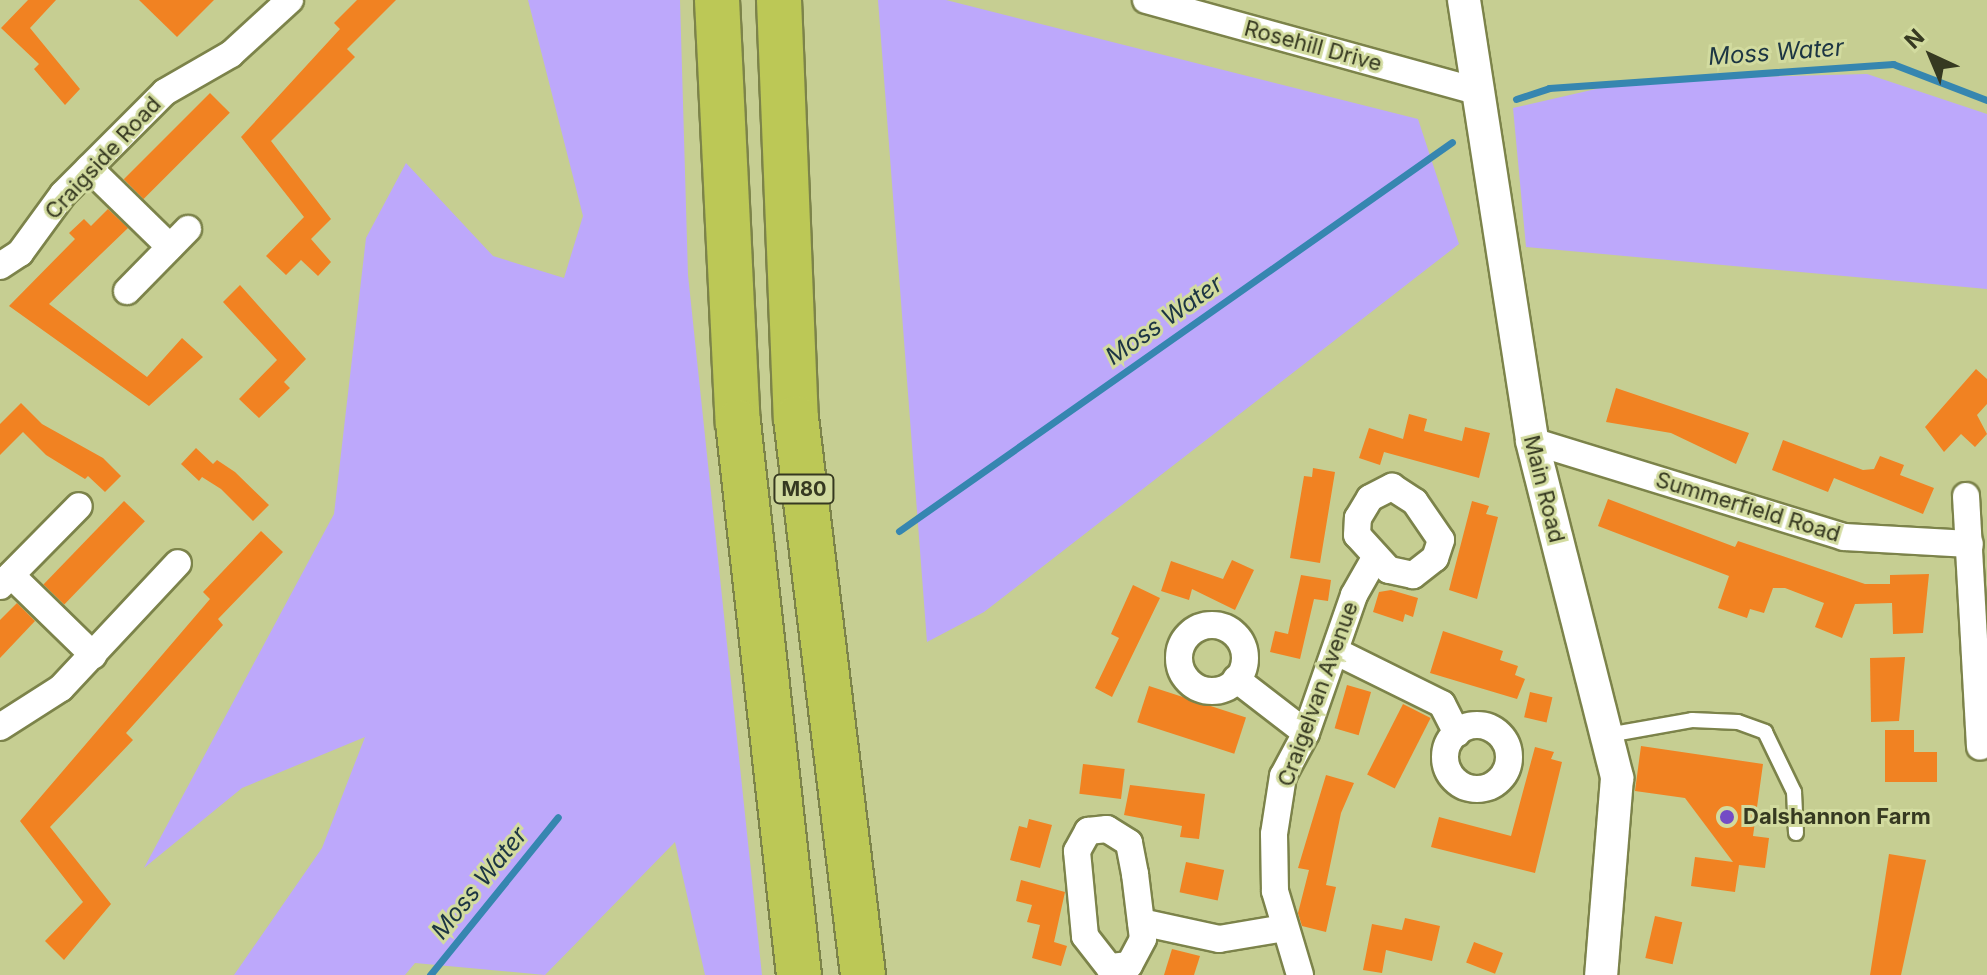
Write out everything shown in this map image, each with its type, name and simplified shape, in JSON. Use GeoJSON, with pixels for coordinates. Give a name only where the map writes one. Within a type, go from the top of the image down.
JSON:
{"type":"FeatureCollection","features":[{"type":"Feature","properties":{"kind":"highway","name":"M80"},"geometry":{"type":"LineString","coordinates":[[717,0],[738,422],[799,975]]}},
{"type":"Feature","properties":{"kind":"highway","name":"M80"},"geometry":{"type":"LineString","coordinates":[[779,0],[796,418],[863,975]]}},
{"type":"Feature","properties":{"kind":"street","name":"Craigside Road"},"geometry":{"type":"LineString","coordinates":[[0,266],[20,253],[89,168],[165,92],[231,54],[290,0]]}},
{"type":"Feature","properties":{"kind":"street","name":"Rosehill Drive"},"geometry":{"type":"LineString","coordinates":[[1146,0],[1203,8],[1481,92]]}},
{"type":"Feature","properties":{"kind":"street","name":"Main Road"},"geometry":{"type":"LineString","coordinates":[[1464,0],[1481,92],[1532,441],[1608,735],[1617,791],[1601,975]]}},
{"type":"Feature","properties":{"kind":"street"},"geometry":{"type":"LineString","coordinates":[[89,168],[179,238],[127,291]]}},
{"type":"Feature","properties":{"kind":"street","name":"Summerfield Road"},"geometry":{"type":"LineString","coordinates":[[1532,441],[1844,537],[1970,544]]}},
{"type":"Feature","properties":{"kind":"street"},"geometry":{"type":"LineString","coordinates":[[1966,496],[1980,747]]}},
{"type":"Feature","properties":{"kind":"street"},"geometry":{"type":"LineString","coordinates":[[79,506],[6,581],[93,655]]}},
{"type":"Feature","properties":{"kind":"street","name":"Craigelvan Avenue"},"geometry":{"type":"LineString","coordinates":[[1300,975],[1275,891],[1274,834],[1283,776],[1306,733],[1337,652],[1354,595],[1375,558]]}},
{"type":"Feature","properties":{"kind":"street"},"geometry":{"type":"LineString","coordinates":[[0,727],[61,688],[178,563]]}},
{"type":"Feature","properties":{"kind":"street"},"geometry":{"type":"LineString","coordinates":[[1337,652],[1442,704],[1457,733]]}},
{"type":"Feature","properties":{"kind":"street"},"geometry":{"type":"LineString","coordinates":[[1236,679],[1306,733]]}},
{"type":"Feature","properties":{"kind":"street"},"geometry":{"type":"LineString","coordinates":[[1107,829],[1129,843],[1141,922],[1143,939],[1129,965],[1109,967],[1085,936],[1077,851],[1088,831],[1107,829]]}},
{"type":"Feature","properties":{"kind":"street"},"geometry":{"type":"LineString","coordinates":[[1141,922],[1219,939],[1285,928]]}},
{"type":"Feature","properties":{"kind":"lane"},"geometry":{"type":"LineString","coordinates":[[1608,735],[1692,720],[1738,722],[1765,732],[1794,792],[1796,833]]}},
{"type":"Feature","properties":{"kind":"shaded area"},"geometry":{"type":"Polygon","coordinates":[[[528,0],[680,0],[688,275],[762,975],[705,975],[675,842],[545,975],[415,963],[405,975],[234,975],[322,848],[365,737],[242,788],[144,868],[334,514],[366,238],[406,163],[493,256],[564,278],[583,216],[528,0]]]}},
{"type":"Feature","properties":{"kind":"shaded area"},"geometry":{"type":"Polygon","coordinates":[[[878,0],[946,0],[1418,119],[1459,244],[984,612],[927,642],[878,0]]]}},
{"type":"Feature","properties":{"kind":"shaded area"},"geometry":{"type":"Polygon","coordinates":[[[1867,74],[1987,114],[1987,289],[1526,247],[1513,108],[1635,80],[1867,74]]]}},
{"type":"Feature","properties":{"kind":"building"},"geometry":{"type":"Polygon","coordinates":[[[28,0],[56,0],[30,28],[80,89],[65,105],[34,69],[39,64],[1,28],[28,0]]]}},
{"type":"Feature","properties":{"kind":"building"},"geometry":{"type":"Polygon","coordinates":[[[139,0],[214,0],[177,37],[139,0]]]}},
{"type":"Feature","properties":{"kind":"building"},"geometry":{"type":"Polygon","coordinates":[[[357,0],[396,0],[347,49],[355,57],[271,141],[331,219],[311,239],[331,262],[318,276],[301,260],[286,275],[266,256],[304,217],[241,137],[340,29],[334,23],[357,0]]]}},
{"type":"Feature","properties":{"kind":"building"},"geometry":{"type":"Polygon","coordinates":[[[210,93],[230,113],[144,199],[124,179],[210,93]]]}},
{"type":"Feature","properties":{"kind":"building"},"geometry":{"type":"Polygon","coordinates":[[[108,209],[128,228],[49,304],[147,377],[182,338],[203,357],[149,406],[9,306],[75,239],[69,233],[84,219],[91,226],[108,209]]]}},
{"type":"Feature","properties":{"kind":"building"},"geometry":{"type":"Polygon","coordinates":[[[240,285],[306,359],[284,382],[290,388],[259,418],[239,399],[277,360],[223,302],[240,285]]]}},
{"type":"Feature","properties":{"kind":"building"},"geometry":{"type":"Polygon","coordinates":[[[1976,369],[1987,379],[1987,404],[1977,415],[1987,434],[1975,447],[1961,434],[1944,452],[1925,427],[1976,369]]]}},
{"type":"Feature","properties":{"kind":"building"},"geometry":{"type":"Polygon","coordinates":[[[1616,388],[1749,433],[1736,464],[1671,433],[1606,422],[1616,388]]]}},
{"type":"Feature","properties":{"kind":"building"},"geometry":{"type":"Polygon","coordinates":[[[21,403],[42,424],[103,458],[121,476],[105,492],[88,476],[85,479],[46,455],[23,432],[0,455],[0,424],[21,403]]]}},
{"type":"Feature","properties":{"kind":"building"},"geometry":{"type":"Polygon","coordinates":[[[1409,414],[1427,419],[1424,431],[1462,441],[1465,427],[1490,433],[1479,478],[1384,452],[1380,465],[1359,458],[1369,428],[1403,439],[1409,414]]]}},
{"type":"Feature","properties":{"kind":"building"},"geometry":{"type":"Polygon","coordinates":[[[1783,440],[1863,470],[1874,469],[1880,456],[1904,465],[1900,475],[1934,488],[1923,514],[1834,478],[1828,492],[1772,470],[1783,440]]]}},
{"type":"Feature","properties":{"kind":"building"},"geometry":{"type":"Polygon","coordinates":[[[196,448],[213,464],[217,460],[235,472],[269,505],[253,521],[221,489],[202,477],[199,481],[181,464],[196,448]]]}},
{"type":"Feature","properties":{"kind":"building"},"geometry":{"type":"Polygon","coordinates":[[[1313,468],[1335,472],[1320,563],[1290,558],[1304,476],[1312,477],[1313,468]]]}},
{"type":"Feature","properties":{"kind":"building"},"geometry":{"type":"Polygon","coordinates":[[[1608,499],[1735,547],[1738,541],[1865,584],[1890,584],[1890,575],[1929,574],[1923,633],[1893,634],[1892,603],[1855,604],[1842,638],[1815,627],[1824,603],[1785,588],[1773,588],[1764,613],[1750,609],[1747,618],[1718,608],[1729,576],[1598,526],[1608,499]]]}},
{"type":"Feature","properties":{"kind":"building"},"geometry":{"type":"Polygon","coordinates":[[[124,501],[145,521],[64,605],[43,584],[124,501]]]}},
{"type":"Feature","properties":{"kind":"building"},"geometry":{"type":"Polygon","coordinates":[[[1472,501],[1489,506],[1486,514],[1498,517],[1477,599],[1449,590],[1472,501]]]}},
{"type":"Feature","properties":{"kind":"building"},"geometry":{"type":"Polygon","coordinates":[[[261,531],[283,552],[218,619],[223,625],[126,733],[133,740],[50,827],[111,904],[64,960],[45,941],[83,902],[20,821],[210,599],[203,592],[261,531]]]}},
{"type":"Feature","properties":{"kind":"building"},"geometry":{"type":"Polygon","coordinates":[[[1232,560],[1254,570],[1235,610],[1192,589],[1189,600],[1161,591],[1171,561],[1223,579],[1232,560]]]}},
{"type":"Feature","properties":{"kind":"building"},"geometry":{"type":"Polygon","coordinates":[[[1301,575],[1331,580],[1328,601],[1314,599],[1300,659],[1270,652],[1275,631],[1288,634],[1301,575]]]}},
{"type":"Feature","properties":{"kind":"building"},"geometry":{"type":"Polygon","coordinates":[[[1133,585],[1160,598],[1112,697],[1095,688],[1119,638],[1111,634],[1133,585]]]}},
{"type":"Feature","properties":{"kind":"building"},"geometry":{"type":"Polygon","coordinates":[[[1391,590],[1418,598],[1413,617],[1405,614],[1403,622],[1373,612],[1379,592],[1391,590]]]}},
{"type":"Feature","properties":{"kind":"building"},"geometry":{"type":"Polygon","coordinates":[[[17,603],[35,621],[0,658],[0,620],[17,603]]]}},
{"type":"Feature","properties":{"kind":"building"},"geometry":{"type":"Polygon","coordinates":[[[1443,631],[1503,651],[1500,660],[1518,666],[1515,675],[1525,679],[1517,699],[1430,673],[1443,631]]]}},
{"type":"Feature","properties":{"kind":"building"},"geometry":{"type":"Polygon","coordinates":[[[1905,657],[1899,721],[1871,722],[1870,658],[1905,657]]]}},
{"type":"Feature","properties":{"kind":"building"},"geometry":{"type":"Polygon","coordinates":[[[1347,685],[1371,692],[1359,735],[1335,728],[1347,685]]]}},
{"type":"Feature","properties":{"kind":"building"},"geometry":{"type":"Polygon","coordinates":[[[1149,686],[1246,718],[1234,754],[1137,722],[1149,686]]]}},
{"type":"Feature","properties":{"kind":"building"},"geometry":{"type":"Polygon","coordinates":[[[1530,692],[1552,697],[1547,723],[1524,717],[1530,692]]]}},
{"type":"Feature","properties":{"kind":"building"},"geometry":{"type":"Polygon","coordinates":[[[1403,704],[1431,718],[1395,788],[1367,774],[1403,704]]]}},
{"type":"Feature","properties":{"kind":"building"},"geometry":{"type":"Polygon","coordinates":[[[1885,730],[1914,730],[1914,752],[1937,752],[1937,782],[1885,782],[1885,730]]]}},
{"type":"Feature","properties":{"kind":"building","name":"Dalshannon Farm"},"geometry":{"type":"Polygon","coordinates":[[[1641,746],[1763,764],[1753,836],[1769,838],[1765,868],[1739,865],[1735,892],[1691,886],[1695,857],[1733,862],[1685,798],[1635,791],[1641,746]]]}},
{"type":"Feature","properties":{"kind":"building"},"geometry":{"type":"Polygon","coordinates":[[[1535,747],[1554,752],[1551,759],[1562,762],[1535,873],[1431,847],[1439,817],[1511,836],[1535,747]]]}},
{"type":"Feature","properties":{"kind":"building"},"geometry":{"type":"Polygon","coordinates":[[[1083,764],[1125,769],[1121,799],[1079,794],[1083,764]]]}},
{"type":"Feature","properties":{"kind":"building"},"geometry":{"type":"Polygon","coordinates":[[[1326,775],[1354,783],[1341,813],[1326,885],[1336,887],[1326,932],[1302,926],[1298,913],[1309,870],[1298,868],[1326,775]]]}},
{"type":"Feature","properties":{"kind":"building"},"geometry":{"type":"Polygon","coordinates":[[[1130,785],[1205,794],[1199,839],[1180,837],[1182,826],[1124,815],[1130,785]]]}},
{"type":"Feature","properties":{"kind":"building"},"geometry":{"type":"Polygon","coordinates":[[[1029,819],[1052,825],[1040,868],[1010,860],[1019,826],[1027,828],[1029,819]]]}},
{"type":"Feature","properties":{"kind":"building"},"geometry":{"type":"Polygon","coordinates":[[[1889,854],[1926,860],[1901,975],[1870,975],[1889,854]]]}},
{"type":"Feature","properties":{"kind":"building"},"geometry":{"type":"Polygon","coordinates":[[[1186,862],[1224,870],[1218,900],[1180,892],[1186,862]]]}},
{"type":"Feature","properties":{"kind":"building"},"geometry":{"type":"Polygon","coordinates":[[[1021,880],[1065,892],[1054,942],[1067,946],[1061,966],[1032,958],[1040,925],[1027,922],[1032,905],[1016,901],[1021,880]]]}},
{"type":"Feature","properties":{"kind":"building"},"geometry":{"type":"Polygon","coordinates":[[[1655,916],[1682,922],[1673,964],[1645,958],[1655,916]]]}},
{"type":"Feature","properties":{"kind":"building"},"geometry":{"type":"Polygon","coordinates":[[[1405,918],[1440,926],[1432,961],[1386,950],[1382,973],[1363,970],[1372,924],[1402,930],[1405,918]]]}},
{"type":"Feature","properties":{"kind":"building"},"geometry":{"type":"Polygon","coordinates":[[[1474,942],[1503,953],[1495,974],[1466,963],[1474,942]]]}},
{"type":"Feature","properties":{"kind":"building"},"geometry":{"type":"Polygon","coordinates":[[[1172,949],[1200,956],[1194,975],[1164,975],[1172,949]]]}},
{"type":"Feature","properties":{"kind":"waterway","name":"Moss Water"},"geometry":{"type":"LineString","coordinates":[[1516,99],[1549,88],[1893,64],[1987,100]]}},
{"type":"Feature","properties":{"kind":"waterway","name":"Moss Water"},"geometry":{"type":"LineString","coordinates":[[899,531],[1452,142]]}},
{"type":"Feature","properties":{"kind":"waterway","name":"Moss Water"},"geometry":{"type":"LineString","coordinates":[[430,975],[558,817]]}},
{"type":"Feature","properties":{"kind":"place","name":"Dalshannon Farm"},"geometry":{"type":"Point","coordinates":[1727,817]}}]}
